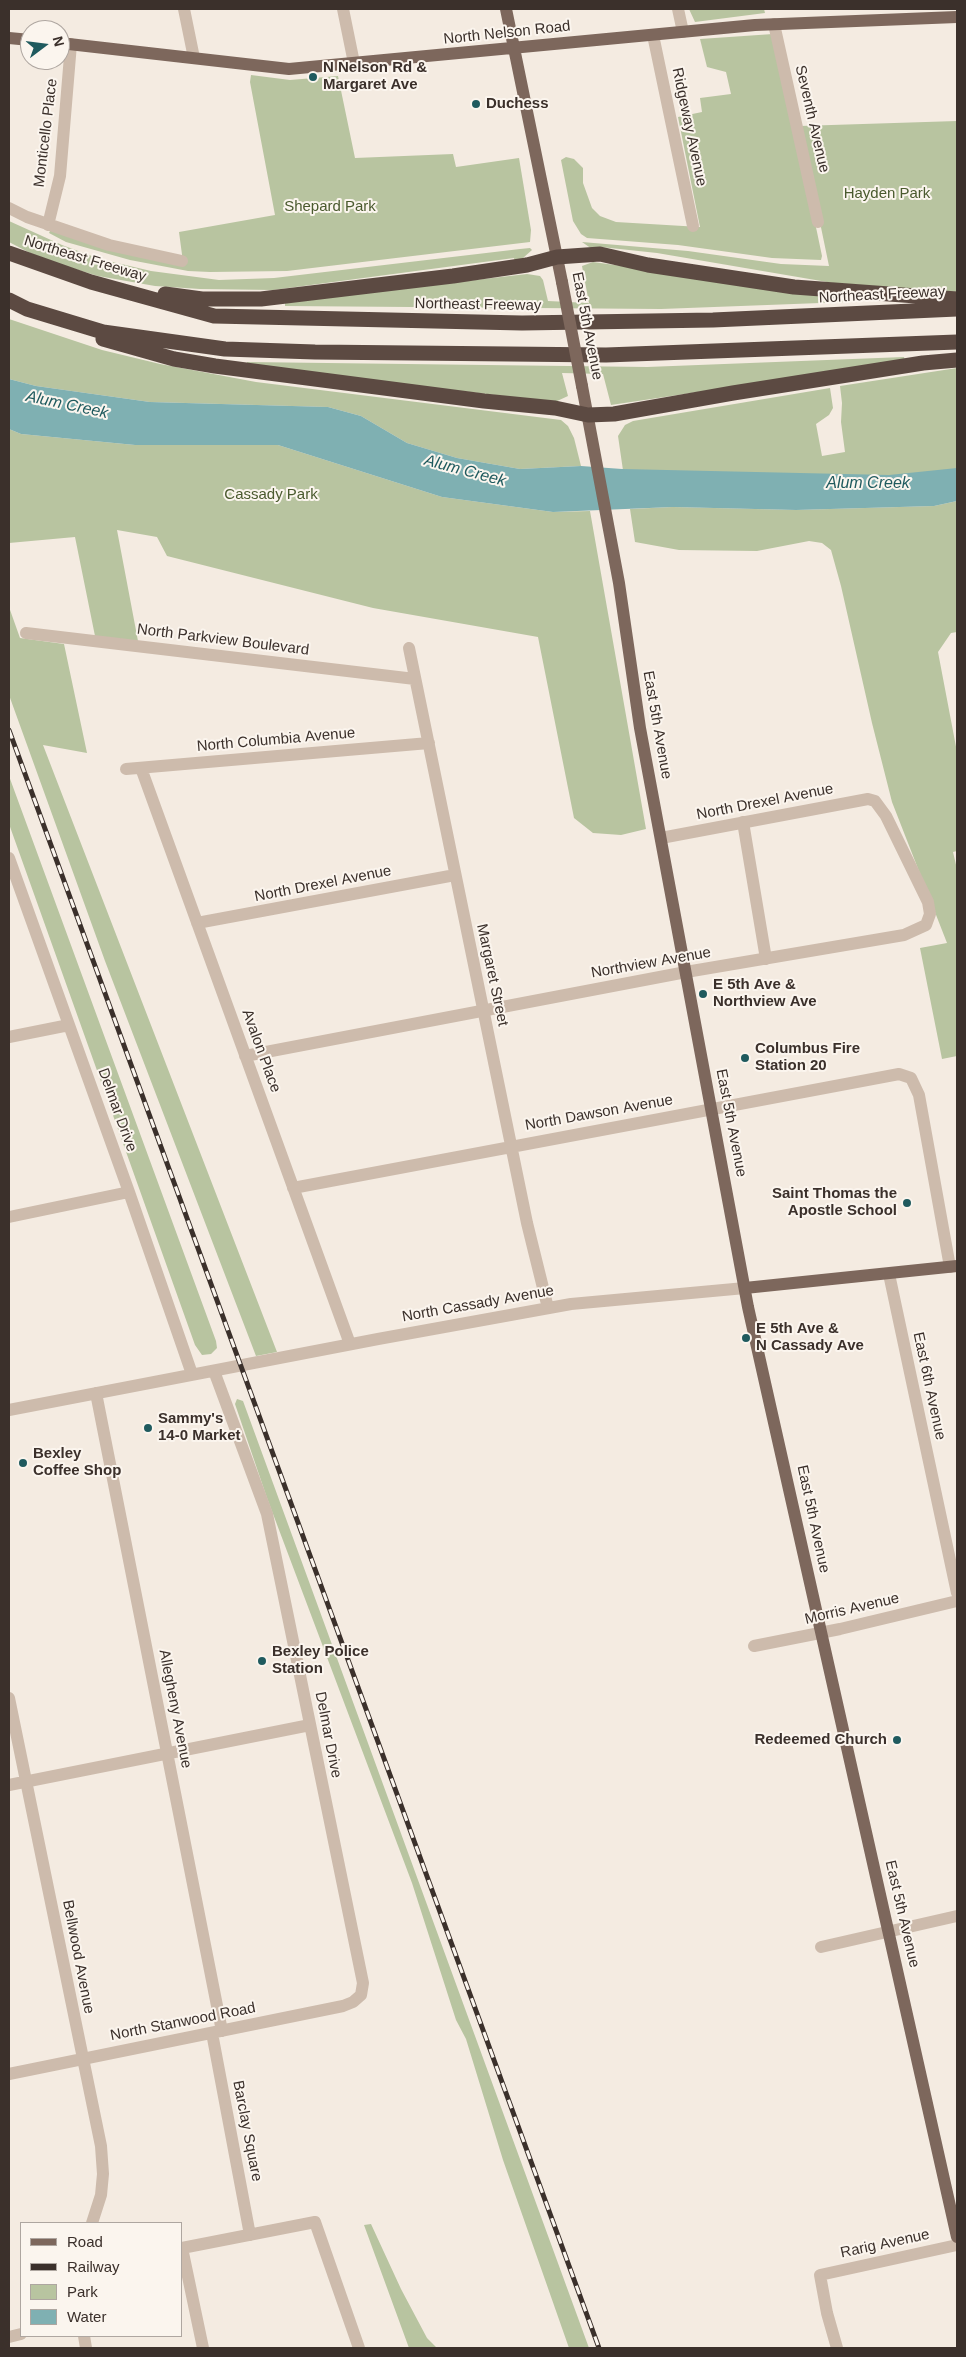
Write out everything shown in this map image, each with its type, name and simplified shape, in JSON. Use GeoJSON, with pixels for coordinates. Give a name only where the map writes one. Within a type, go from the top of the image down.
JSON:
{"type":"FeatureCollection","features":[{"type":"Feature","properties":{"kind":"highway","name":"Northeast Freeway"},"geometry":{"type":"LineString","coordinates":[[9,253],[91,282],[214,316],[352,321],[522,323],[684,320],[957,309]]}},
{"type":"Feature","properties":{"kind":"highway"},"geometry":{"type":"LineString","coordinates":[[116,288],[202,299],[261,299],[453,276],[527,265],[557,257],[600,254],[648,265],[794,287],[957,299]]}},
{"type":"Feature","properties":{"kind":"highway"},"geometry":{"type":"LineString","coordinates":[[9,300],[42,314],[112,333],[225,349],[315,352],[606,355],[957,342]]}},
{"type":"Feature","properties":{"kind":"highway"},"geometry":{"type":"LineString","coordinates":[[42,314],[105,340],[174,359],[376,388],[555,408],[588,415],[614,414],[923,363],[957,360]]}},
{"type":"Feature","properties":{"kind":"main road","name":"East 5th Avenue"},"geometry":{"type":"LineString","coordinates":[[506,9],[516,49],[593,441],[614,555],[640,728],[745,1288],[957,2237]]}},
{"type":"Feature","properties":{"kind":"main road","name":"North Nelson Road"},"geometry":{"type":"LineString","coordinates":[[70,45],[290,70],[774,24],[957,17]]}},
{"type":"Feature","properties":{"kind":"main road","name":"North Cassady Avenue"},"geometry":{"type":"LineString","coordinates":[[745,1288],[953,1267]]}},
{"type":"Feature","properties":{"kind":"street"},"geometry":{"type":"LineString","coordinates":[[184,9],[194,58]]}},
{"type":"Feature","properties":{"kind":"street"},"geometry":{"type":"LineString","coordinates":[[343,9],[354,63]]}},
{"type":"Feature","properties":{"kind":"street"},"geometry":{"type":"LineString","coordinates":[[678,9],[683,32]]}},
{"type":"Feature","properties":{"kind":"street","name":"Seventh Avenue"},"geometry":{"type":"LineString","coordinates":[[774,24],[818,222]]}},
{"type":"Feature","properties":{"kind":"street","name":"Ridgeway Avenue"},"geometry":{"type":"LineString","coordinates":[[653,36],[693,226]]}},
{"type":"Feature","properties":{"kind":"street","name":"Monticello Place"},"geometry":{"type":"LineString","coordinates":[[48,224],[60,176],[64,70]]}},
{"type":"Feature","properties":{"kind":"street"},"geometry":{"type":"LineString","coordinates":[[9,208],[48,224],[138,253],[182,261]]}},
{"type":"Feature","properties":{"kind":"street","name":"North Parkview Boulevard"},"geometry":{"type":"LineString","coordinates":[[26,632],[416,679]]}},
{"type":"Feature","properties":{"kind":"street","name":"Margaret Street"},"geometry":{"type":"LineString","coordinates":[[409,648],[527,1224],[548,1308]]}},
{"type":"Feature","properties":{"kind":"street","name":"North Columbia Avenue"},"geometry":{"type":"LineString","coordinates":[[126,769],[429,743]]}},
{"type":"Feature","properties":{"kind":"street","name":"Avalon Place"},"geometry":{"type":"LineString","coordinates":[[141,768],[350,1344]]}},
{"type":"Feature","properties":{"kind":"street","name":"North Drexel Avenue"},"geometry":{"type":"LineString","coordinates":[[661,838],[862,800],[875,801]]}},
{"type":"Feature","properties":{"kind":"street","name":"Northview Avenue"},"geometry":{"type":"LineString","coordinates":[[245,1056],[686,972],[904,935],[926,925],[930,914],[928,902],[886,816],[875,801]]}},
{"type":"Feature","properties":{"kind":"street"},"geometry":{"type":"LineString","coordinates":[[743,822],[766,959]]}},
{"type":"Feature","properties":{"kind":"street","name":"Delmar Drive"},"geometry":{"type":"LineString","coordinates":[[10,866],[129,1192],[192,1374]]}},
{"type":"Feature","properties":{"kind":"street","name":"North Drexel Avenue"},"geometry":{"type":"LineString","coordinates":[[197,924],[455,875]]}},
{"type":"Feature","properties":{"kind":"street"},"geometry":{"type":"LineString","coordinates":[[9,1037],[69,1025]]}},
{"type":"Feature","properties":{"kind":"street","name":"North Dawson Avenue"},"geometry":{"type":"LineString","coordinates":[[294,1188],[899,1074],[911,1078],[919,1095],[953,1267]]}},
{"type":"Feature","properties":{"kind":"street"},"geometry":{"type":"LineString","coordinates":[[9,1217],[129,1192]]}},
{"type":"Feature","properties":{"kind":"street","name":"East 6th Avenue"},"geometry":{"type":"LineString","coordinates":[[889,1274],[957,1593]]}},
{"type":"Feature","properties":{"kind":"street","name":"North Cassady Avenue"},"geometry":{"type":"LineString","coordinates":[[9,1410],[548,1308],[624,1298],[745,1288]]}},
{"type":"Feature","properties":{"kind":"street","name":"Delmar Drive"},"geometry":{"type":"LineString","coordinates":[[214,1371],[267,1514],[363,1983],[361,1995]]}},
{"type":"Feature","properties":{"kind":"street","name":"Allegheny Avenue"},"geometry":{"type":"LineString","coordinates":[[96,1393],[167,1753],[217,2032]]}},
{"type":"Feature","properties":{"kind":"street","name":"Morris Avenue"},"geometry":{"type":"LineString","coordinates":[[754,1646],[822,1633],[957,1602]]}},
{"type":"Feature","properties":{"kind":"street","name":"Bellwood Avenue"},"geometry":{"type":"LineString","coordinates":[[9,1698],[103,2163],[101,2194],[92,2222]]}},
{"type":"Feature","properties":{"kind":"street"},"geometry":{"type":"LineString","coordinates":[[9,1784],[310,1725]]}},
{"type":"Feature","properties":{"kind":"street"},"geometry":{"type":"LineString","coordinates":[[821,1947],[957,1916]]}},
{"type":"Feature","properties":{"kind":"street","name":"North Stanwood Road"},"geometry":{"type":"LineString","coordinates":[[9,2074],[343,2006],[353,2002],[361,1995]]}},
{"type":"Feature","properties":{"kind":"street","name":"Barclay Square"},"geometry":{"type":"LineString","coordinates":[[217,2032],[250,2235]]}},
{"type":"Feature","properties":{"kind":"street"},"geometry":{"type":"LineString","coordinates":[[203,2348],[182,2248],[315,2222],[359,2348]]}},
{"type":"Feature","properties":{"kind":"street","name":"Rarig Avenue"},"geometry":{"type":"LineString","coordinates":[[838,2348],[826,2313],[820,2275],[957,2245]]}},
{"type":"Feature","properties":{"kind":"green space"},"geometry":{"type":"Polygon","coordinates":[[[689,9],[764,9],[765,13],[695,22],[689,9]]]}},
{"type":"Feature","properties":{"kind":"green space"},"geometry":{"type":"Polygon","coordinates":[[[773,34],[817,232],[822,256],[821,260],[772,258],[678,245],[587,238],[581,234],[573,221],[561,160],[566,157],[574,159],[583,168],[583,183],[592,208],[600,216],[616,222],[700,227],[678,117],[702,112],[700,98],[731,94],[726,72],[707,67],[700,39],[773,34]]]}},
{"type":"Feature","properties":{"kind":"green space","name":"Shepard Park"},"geometry":{"type":"Polygon","coordinates":[[[251,75],[290,80],[338,76],[355,158],[453,154],[456,167],[519,158],[531,230],[530,242],[287,271],[210,272],[188,271],[130,260],[66,242],[49,233],[51,229],[183,262],[179,232],[275,215],[250,82],[251,75]]]}},
{"type":"Feature","properties":{"kind":"green space","name":"Hayden Park"},"geometry":{"type":"Polygon","coordinates":[[[957,121],[957,292],[833,283],[657,253],[601,247],[592,249],[582,242],[688,251],[781,264],[829,266],[800,126],[957,121]]]}},
{"type":"Feature","properties":{"kind":"green space"},"geometry":{"type":"Polygon","coordinates":[[[9,221],[62,245],[100,259],[151,271],[219,280],[274,278],[520,249],[530,248],[532,250],[515,262],[514,258],[273,290],[200,289],[155,286],[98,276],[62,265],[30,253],[9,242],[9,221]]]}},
{"type":"Feature","properties":{"kind":"green space"},"geometry":{"type":"Polygon","coordinates":[[[593,262],[848,297],[847,302],[661,309],[285,306],[285,302],[527,274],[540,276],[543,280],[548,301],[589,303],[582,266],[593,262]]]}},
{"type":"Feature","properties":{"kind":"green space"},"geometry":{"type":"Polygon","coordinates":[[[9,319],[102,350],[160,364],[256,382],[561,420],[568,426],[574,438],[581,466],[520,469],[457,458],[407,443],[361,416],[328,407],[150,402],[36,386],[9,379],[9,319]]]}},
{"type":"Feature","properties":{"kind":"green space"},"geometry":{"type":"Polygon","coordinates":[[[904,357],[905,361],[611,405],[603,374],[562,373],[568,396],[555,402],[247,366],[247,362],[647,367],[904,357]]]}},
{"type":"Feature","properties":{"kind":"green space"},"geometry":{"type":"Polygon","coordinates":[[[957,368],[957,478],[625,484],[618,436],[625,425],[633,421],[830,388],[833,408],[829,415],[816,424],[822,456],[845,452],[841,422],[842,403],[840,386],[957,368]]]}},
{"type":"Feature","properties":{"kind":"green space","name":"Cassady Park"},"geometry":{"type":"Polygon","coordinates":[[[9,429],[21,434],[135,445],[278,445],[442,497],[553,512],[590,511],[646,829],[621,835],[593,833],[574,818],[538,637],[373,608],[167,556],[157,537],[117,530],[138,641],[95,636],[75,537],[9,543],[9,429]]]}},
{"type":"Feature","properties":{"kind":"green space"},"geometry":{"type":"Polygon","coordinates":[[[957,501],[957,632],[951,633],[938,652],[957,752],[957,851],[953,852],[957,869],[957,1056],[942,1059],[920,948],[947,943],[892,802],[831,550],[822,543],[809,541],[757,551],[679,550],[635,542],[630,509],[673,507],[796,510],[934,506],[957,501]]]}},
{"type":"Feature","properties":{"kind":"green space"},"geometry":{"type":"Polygon","coordinates":[[[9,607],[20,638],[64,644],[87,753],[43,745],[277,1352],[256,1356],[105,961],[9,695],[9,607]]]}},
{"type":"Feature","properties":{"kind":"green space"},"geometry":{"type":"Polygon","coordinates":[[[9,776],[216,1341],[217,1348],[211,1354],[202,1355],[195,1345],[9,824],[9,776]]]}},
{"type":"Feature","properties":{"kind":"green space"},"geometry":{"type":"Polygon","coordinates":[[[237,1399],[243,1401],[589,2348],[569,2348],[503,2160],[466,2039],[456,2020],[412,1883],[267,1498],[235,1404],[237,1399]]]}},
{"type":"Feature","properties":{"kind":"green space"},"geometry":{"type":"Polygon","coordinates":[[[371,2224],[401,2289],[427,2338],[437,2348],[409,2348],[364,2225],[371,2224]]]}},
{"type":"Feature","properties":{"kind":"water","name":"Alum Creek"},"geometry":{"type":"Polygon","coordinates":[[[9,379],[36,386],[150,402],[328,407],[361,416],[407,443],[457,458],[520,469],[581,466],[622,469],[889,475],[957,468],[957,501],[934,506],[796,510],[673,507],[553,512],[442,497],[278,445],[135,445],[21,434],[9,429],[9,379]]]}},
{"type":"Feature","properties":{"kind":"railway"},"geometry":{"type":"LineString","coordinates":[[9,730],[599,2348]]}},
{"type":"Feature","properties":{"kind":"place","name":"N Nelson Rd & Margaret Ave"},"geometry":{"type":"Point","coordinates":[313,77]}},
{"type":"Feature","properties":{"kind":"place","name":"Duchess"},"geometry":{"type":"Point","coordinates":[476,104]}},
{"type":"Feature","properties":{"kind":"place","name":"E 5th Ave & Northview Ave"},"geometry":{"type":"Point","coordinates":[703,994]}},
{"type":"Feature","properties":{"kind":"place","name":"Columbus Fire Station 20"},"geometry":{"type":"Point","coordinates":[745,1058]}},
{"type":"Feature","properties":{"kind":"place","name":"Saint Thomas the Apostle School"},"geometry":{"type":"Point","coordinates":[907,1203]}},
{"type":"Feature","properties":{"kind":"place","name":"E 5th Ave & N Cassady Ave"},"geometry":{"type":"Point","coordinates":[746,1338]}},
{"type":"Feature","properties":{"kind":"place","name":"Sammy's 14-0 Market"},"geometry":{"type":"Point","coordinates":[148,1428]}},
{"type":"Feature","properties":{"kind":"place","name":"Bexley Coffee Shop"},"geometry":{"type":"Point","coordinates":[23,1463]}},
{"type":"Feature","properties":{"kind":"place","name":"Bexley Police Station"},"geometry":{"type":"Point","coordinates":[262,1661]}},
{"type":"Feature","properties":{"kind":"place","name":"Redeemed Church"},"geometry":{"type":"Point","coordinates":[897,1740]}}]}
